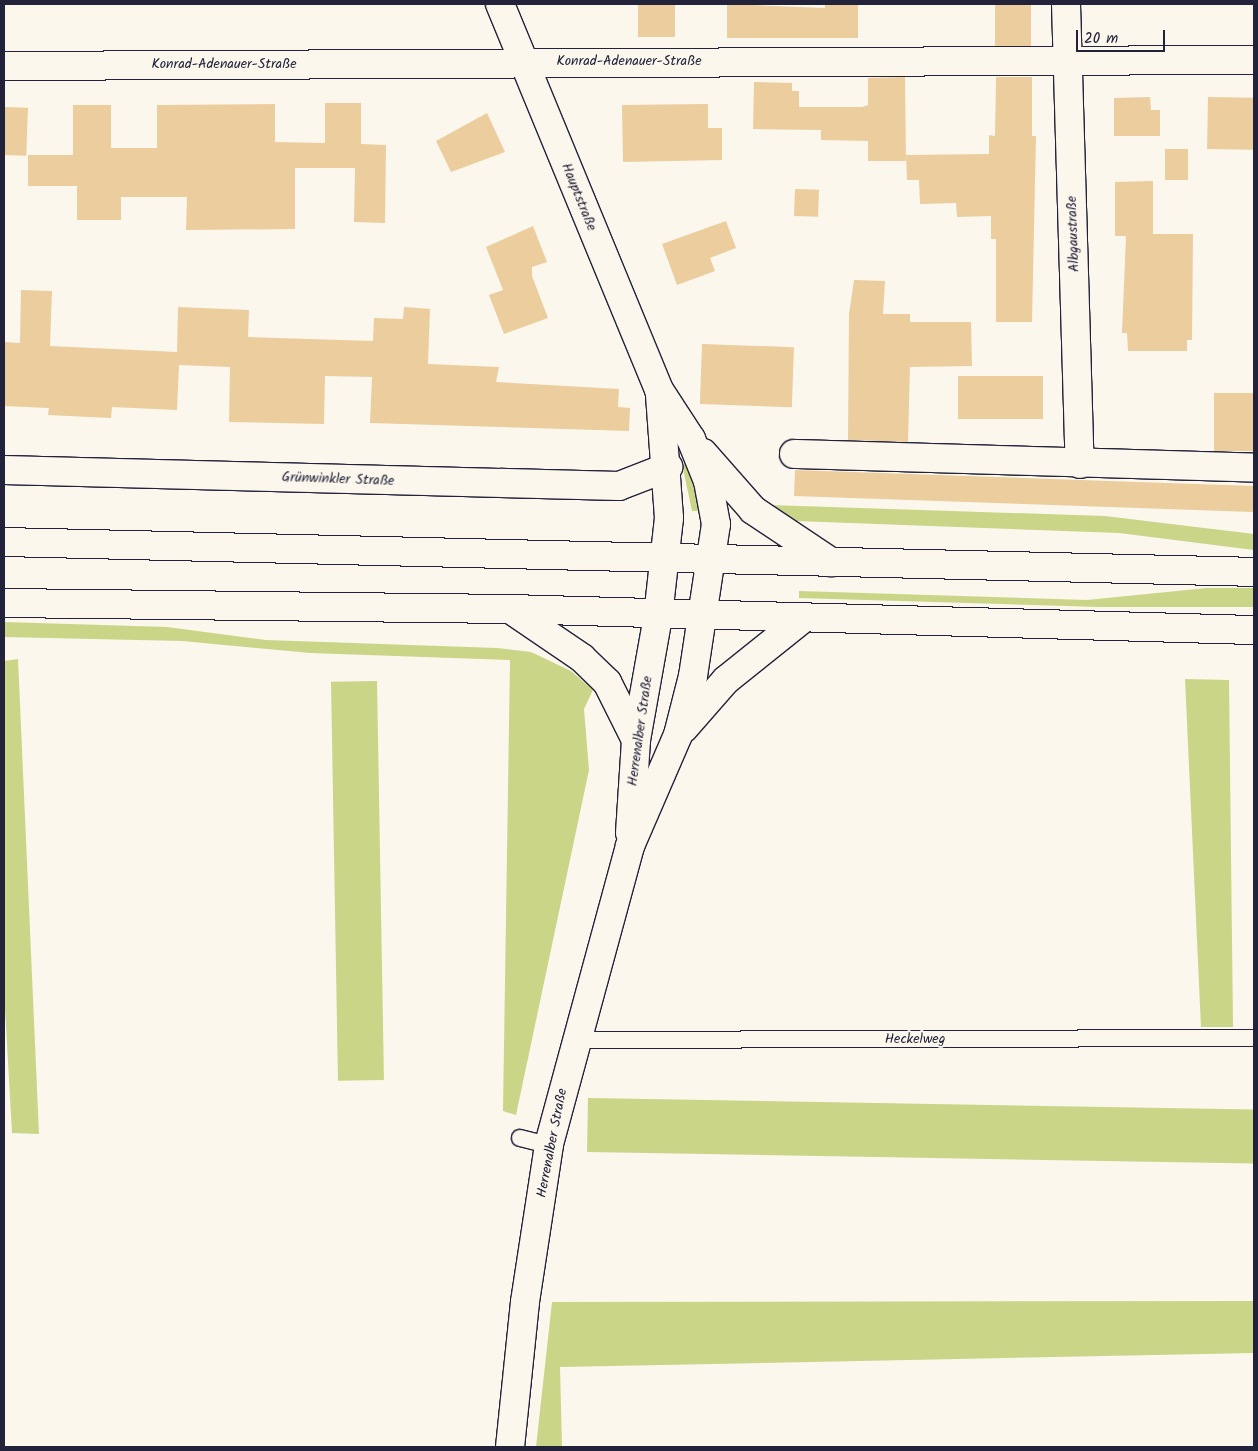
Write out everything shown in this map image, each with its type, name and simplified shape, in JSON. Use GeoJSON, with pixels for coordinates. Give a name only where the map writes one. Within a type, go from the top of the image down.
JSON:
{"type":"FeatureCollection","features":[{"type":"Feature","properties":{"kind":"street","name":"Hauptstraße"},"geometry":{"type":"LineString","coordinates":[[500,4],[660,390],[691,439],[708,481],[716,524],[714,558],[704,615]]}},
{"type":"Feature","properties":{"kind":"street","name":"Albgaustraße"},"geometry":{"type":"LineString","coordinates":[[1066,4],[1080,464]]}},
{"type":"Feature","properties":{"kind":"street","name":"Konrad-Adenauer-Straße"},"geometry":{"type":"LineString","coordinates":[[4,66],[1067,58],[1254,60]]}},
{"type":"Feature","properties":{"kind":"street","name":"Hauptstraße"},"geometry":{"type":"LineString","coordinates":[[660,390],[668,467],[666,557]]}},
{"type":"Feature","properties":{"kind":"street"},"geometry":{"type":"LineString","coordinates":[[691,439],[753,510],[831,562]]}},
{"type":"Feature","properties":{"kind":"street"},"geometry":{"type":"LineString","coordinates":[[794,454],[1254,468]]}},
{"type":"Feature","properties":{"kind":"street","name":"Grünwinkler Straße"},"geometry":{"type":"LineString","coordinates":[[4,470],[619,486],[668,467]]}},
{"type":"Feature","properties":{"kind":"street"},"geometry":{"type":"LineString","coordinates":[[4,542],[1254,572]]}},
{"type":"Feature","properties":{"kind":"street","name":"Herrenalber Straße"},"geometry":{"type":"LineString","coordinates":[[630,846],[636,740],[658,616],[666,557]]}},
{"type":"Feature","properties":{"kind":"street"},"geometry":{"type":"LineString","coordinates":[[4,603],[510,609],[658,616],[704,615],[802,620],[1254,630]]}},
{"type":"Feature","properties":{"kind":"street"},"geometry":{"type":"LineString","coordinates":[[510,609],[582,658],[608,682],[636,740]]}},
{"type":"Feature","properties":{"kind":"street","name":"Herrenalber Straße"},"geometry":{"type":"LineString","coordinates":[[510,1447],[525,1302],[549,1145],[575,1040],[630,846],[678,735],[704,615]]}},
{"type":"Feature","properties":{"kind":"street"},"geometry":{"type":"LineString","coordinates":[[678,735],[726,680],[802,620]]}},
{"type":"Feature","properties":{"kind":"lane","name":"Heckelweg"},"geometry":{"type":"LineString","coordinates":[[575,1040],[1254,1038]]}},
{"type":"Feature","properties":{"kind":"lane"},"geometry":{"type":"LineString","coordinates":[[520,1138],[549,1145]]}},
{"type":"Feature","properties":{"kind":"green space"},"geometry":{"type":"Polygon","coordinates":[[[689,462],[706,511],[692,511],[682,464],[689,462]]]}},
{"type":"Feature","properties":{"kind":"green space"},"geometry":{"type":"Polygon","coordinates":[[[769,505],[1105,516],[1254,534],[1254,550],[1119,533],[796,521],[770,512],[769,505]]]}},
{"type":"Feature","properties":{"kind":"green space"},"geometry":{"type":"Polygon","coordinates":[[[1207,588],[1254,588],[1254,607],[1099,607],[799,598],[799,591],[1087,600],[1207,588]]]}},
{"type":"Feature","properties":{"kind":"green space"},"geometry":{"type":"Polygon","coordinates":[[[4,622],[167,627],[266,640],[497,648],[531,652],[571,671],[593,690],[584,709],[589,770],[516,1115],[503,1111],[510,660],[310,653],[182,641],[4,637],[4,622]]]}},
{"type":"Feature","properties":{"kind":"green space"},"geometry":{"type":"Polygon","coordinates":[[[18,659],[39,1134],[12,1133],[4,990],[4,661],[18,659]]]}},
{"type":"Feature","properties":{"kind":"green space"},"geometry":{"type":"Polygon","coordinates":[[[1185,679],[1229,680],[1233,1027],[1201,1027],[1185,679]]]}},
{"type":"Feature","properties":{"kind":"green space"},"geometry":{"type":"Polygon","coordinates":[[[377,681],[384,1080],[338,1081],[331,682],[377,681]]]}},
{"type":"Feature","properties":{"kind":"green space"},"geometry":{"type":"Polygon","coordinates":[[[588,1098],[1254,1110],[1253,1164],[587,1152],[588,1098]]]}},
{"type":"Feature","properties":{"kind":"green space"},"geometry":{"type":"Polygon","coordinates":[[[1254,1301],[1254,1353],[560,1367],[562,1447],[536,1447],[552,1302],[1254,1301]]]}},
{"type":"Feature","properties":{"kind":"building"},"geometry":{"type":"Polygon","coordinates":[[[638,4],[675,4],[675,37],[638,37],[638,4]]]}},
{"type":"Feature","properties":{"kind":"building"},"geometry":{"type":"Polygon","coordinates":[[[727,4],[825,8],[825,4],[858,4],[858,38],[727,38],[727,4]]]}},
{"type":"Feature","properties":{"kind":"building"},"geometry":{"type":"Polygon","coordinates":[[[995,4],[1031,4],[1031,46],[995,46],[995,4]]]}},
{"type":"Feature","properties":{"kind":"building"},"geometry":{"type":"Polygon","coordinates":[[[905,77],[906,161],[868,161],[868,141],[821,140],[821,130],[753,129],[754,82],[792,83],[792,91],[799,91],[799,107],[862,107],[868,105],[868,78],[905,77]]]}},
{"type":"Feature","properties":{"kind":"building"},"geometry":{"type":"Polygon","coordinates":[[[996,77],[1032,77],[1032,136],[1036,136],[1032,322],[996,322],[996,239],[991,239],[991,216],[957,217],[956,203],[920,204],[919,180],[907,180],[906,155],[989,154],[989,135],[995,136],[996,77]]]}},
{"type":"Feature","properties":{"kind":"building"},"geometry":{"type":"Polygon","coordinates":[[[1150,97],[1151,110],[1160,110],[1160,136],[1114,136],[1114,98],[1150,97]]]}},
{"type":"Feature","properties":{"kind":"building"},"geometry":{"type":"Polygon","coordinates":[[[1208,97],[1254,98],[1253,150],[1207,149],[1208,97]]]}},
{"type":"Feature","properties":{"kind":"building"},"geometry":{"type":"Polygon","coordinates":[[[325,103],[361,103],[361,144],[386,145],[385,223],[354,222],[355,168],[295,168],[295,229],[186,230],[187,197],[121,197],[121,220],[77,220],[77,186],[28,186],[28,155],[73,155],[73,105],[111,105],[111,148],[157,148],[157,105],[275,104],[275,142],[325,143],[325,103]]]}},
{"type":"Feature","properties":{"kind":"building"},"geometry":{"type":"Polygon","coordinates":[[[708,104],[708,128],[722,128],[722,160],[623,162],[622,105],[708,104]]]}},
{"type":"Feature","properties":{"kind":"building"},"geometry":{"type":"Polygon","coordinates":[[[4,107],[28,108],[26,156],[4,155],[4,107]]]}},
{"type":"Feature","properties":{"kind":"building"},"geometry":{"type":"Polygon","coordinates":[[[487,113],[505,152],[451,172],[436,141],[487,113]]]}},
{"type":"Feature","properties":{"kind":"building"},"geometry":{"type":"Polygon","coordinates":[[[1165,149],[1188,149],[1188,180],[1165,180],[1165,149]]]}},
{"type":"Feature","properties":{"kind":"building"},"geometry":{"type":"Polygon","coordinates":[[[1153,181],[1153,234],[1193,234],[1192,340],[1187,340],[1187,351],[1128,351],[1127,333],[1122,333],[1126,236],[1115,236],[1115,182],[1153,181]]]}},
{"type":"Feature","properties":{"kind":"building"},"geometry":{"type":"Polygon","coordinates":[[[795,189],[819,190],[818,217],[794,216],[795,189]]]}},
{"type":"Feature","properties":{"kind":"building"},"geometry":{"type":"Polygon","coordinates":[[[726,221],[736,248],[710,258],[715,271],[677,285],[662,244],[726,221]]]}},
{"type":"Feature","properties":{"kind":"building"},"geometry":{"type":"Polygon","coordinates":[[[533,226],[547,262],[532,267],[532,276],[548,318],[504,334],[489,295],[503,290],[486,247],[533,226]]]}},
{"type":"Feature","properties":{"kind":"building"},"geometry":{"type":"Polygon","coordinates":[[[854,280],[885,281],[883,314],[910,314],[910,322],[971,322],[972,366],[910,367],[908,442],[848,440],[849,314],[854,280]]]}},
{"type":"Feature","properties":{"kind":"building"},"geometry":{"type":"Polygon","coordinates":[[[21,290],[52,291],[50,346],[177,352],[178,307],[249,310],[248,337],[373,341],[374,318],[403,319],[404,307],[430,309],[428,364],[499,367],[496,382],[619,389],[618,407],[630,408],[629,431],[370,423],[372,377],[325,376],[324,424],[229,422],[230,367],[179,365],[177,410],[112,407],[111,418],[48,415],[49,408],[4,406],[4,342],[20,343],[21,290]]]}},
{"type":"Feature","properties":{"kind":"building"},"geometry":{"type":"Polygon","coordinates":[[[702,344],[794,347],[792,407],[700,404],[702,344]]]}},
{"type":"Feature","properties":{"kind":"building"},"geometry":{"type":"Polygon","coordinates":[[[958,376],[1043,376],[1043,419],[958,419],[958,376]]]}},
{"type":"Feature","properties":{"kind":"building"},"geometry":{"type":"Polygon","coordinates":[[[1214,393],[1254,393],[1254,451],[1214,451],[1214,393]]]}},
{"type":"Feature","properties":{"kind":"building"},"geometry":{"type":"Polygon","coordinates":[[[795,470],[1254,486],[1253,512],[794,496],[795,470]]]}}]}
